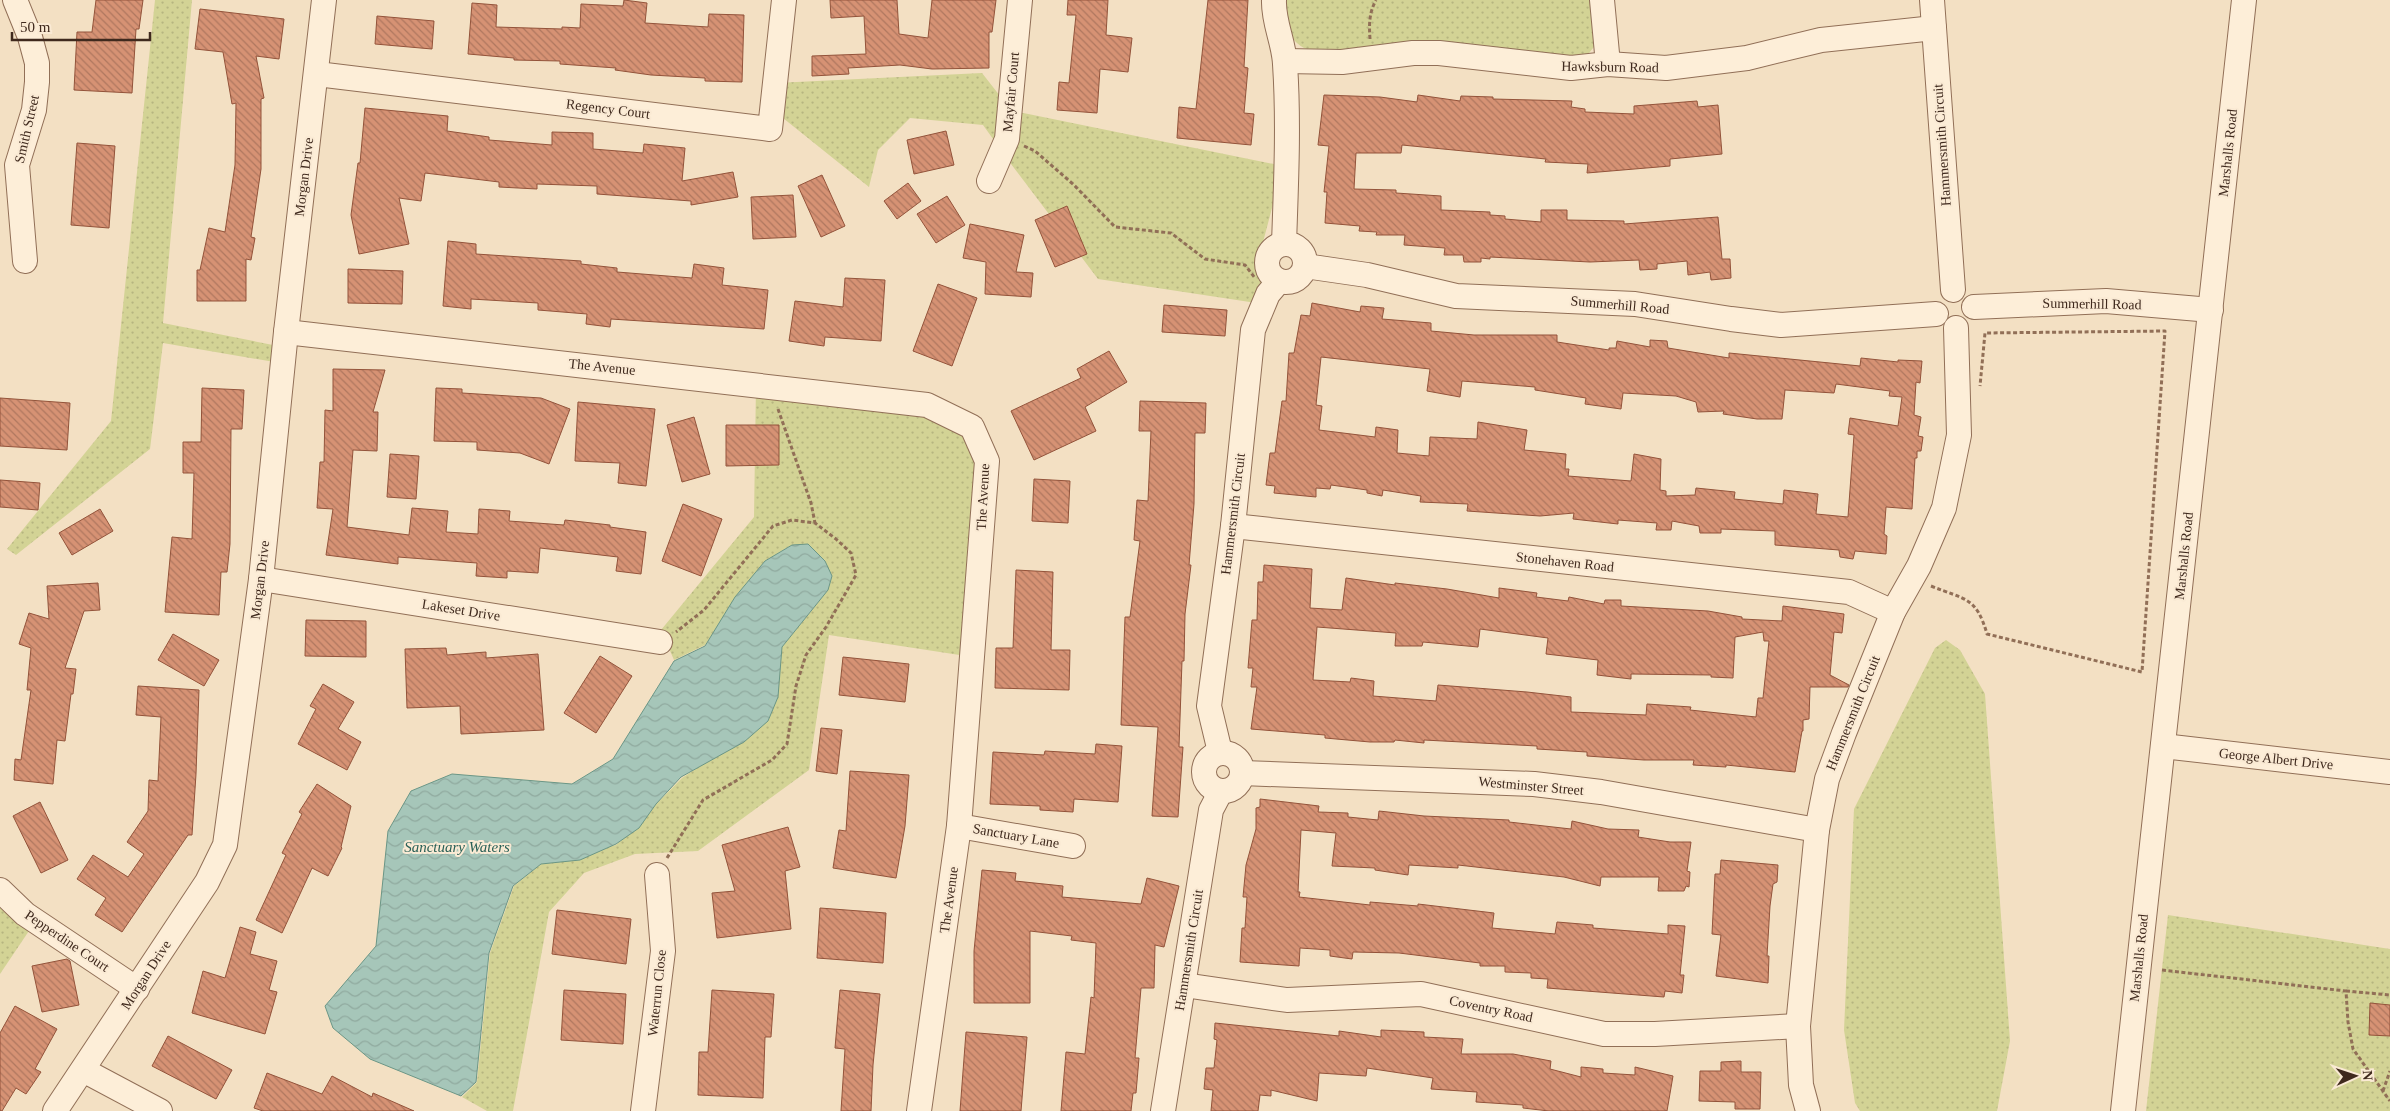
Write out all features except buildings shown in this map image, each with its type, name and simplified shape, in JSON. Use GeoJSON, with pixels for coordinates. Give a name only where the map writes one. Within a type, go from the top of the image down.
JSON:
{"type":"FeatureCollection","features":[{"type":"Feature","properties":{"kind":"street","name":"Smith Street"},"geometry":{"type":"LineString","coordinates":[[15,0],[30,38],[37,63],[34,110],[17,165],[25,261]]}},
{"type":"Feature","properties":{"kind":"street","name":"Morgan Drive"},"geometry":{"type":"LineString","coordinates":[[55,1111],[207,882],[224,845],[230,816],[261,579],[286,332],[324,0]]}},
{"type":"Feature","properties":{"kind":"street","name":"Regency Court"},"geometry":{"type":"LineString","coordinates":[[317,74],[770,129],[784,0]]}},
{"type":"Feature","properties":{"kind":"street","name":"Mayfair Court"},"geometry":{"type":"LineString","coordinates":[[989,181],[1007,139],[1020,0]]}},
{"type":"Feature","properties":{"kind":"street"},"geometry":{"type":"LineString","coordinates":[[1274,0],[1285,60],[1288,140],[1284,244]]}},
{"type":"Feature","properties":{"kind":"street"},"geometry":{"type":"LineString","coordinates":[[1602,0],[1608,64]]}},
{"type":"Feature","properties":{"kind":"street","name":"Hammersmith Circuit"},"geometry":{"type":"LineString","coordinates":[[1932,0],[1953,290]]}},
{"type":"Feature","properties":{"kind":"street","name":"Marshalls Road"},"geometry":{"type":"LineString","coordinates":[[2122,1111],[2244,0]]}},
{"type":"Feature","properties":{"kind":"street","name":"Hawksburn Road"},"geometry":{"type":"LineString","coordinates":[[1285,60],[1342,62],[1413,53],[1431,53],[1571,68],[1608,64],[1666,68],[1713,64],[1822,40],[1934,28]]}},
{"type":"Feature","properties":{"kind":"street"},"geometry":{"type":"LineString","coordinates":[[1284,244],[1293,245],[1302,252],[1305,266],[1302,273],[1295,278],[1273,288],[1267,262],[1275,247],[1284,244]]}},
{"type":"Feature","properties":{"kind":"street","name":"Summerhill Road"},"geometry":{"type":"LineString","coordinates":[[1305,266],[1367,275],[1456,296],[1635,304],[1781,325],[1936,314]]}},
{"type":"Feature","properties":{"kind":"street","name":"Hammersmith Circuit"},"geometry":{"type":"LineString","coordinates":[[1220,752],[1208,706],[1233,526],[1253,330],[1273,288]]}},
{"type":"Feature","properties":{"kind":"street"},"geometry":{"type":"LineString","coordinates":[[1953,290],[1965,293],[1974,307],[1971,320],[1964,326],[1956,328],[1942,324],[1936,314],[1936,305],[1939,297],[1945,292],[1953,290]]}},
{"type":"Feature","properties":{"kind":"street","name":"Summerhill Road"},"geometry":{"type":"LineString","coordinates":[[1974,307],[2106,301],[2211,310]]}},
{"type":"Feature","properties":{"kind":"street","name":"Hammersmith Circuit"},"geometry":{"type":"LineString","coordinates":[[1808,1111],[1801,1085],[1798,1026],[1817,830],[1827,778],[1893,612],[1919,566],[1944,508],[1959,435],[1956,328]]}},
{"type":"Feature","properties":{"kind":"street","name":"The Avenue"},"geometry":{"type":"LineString","coordinates":[[286,332],[770,386],[927,406],[972,427],[987,461],[959,826],[919,1111]]}},
{"type":"Feature","properties":{"kind":"street","name":"Stonehaven Road"},"geometry":{"type":"LineString","coordinates":[[1233,526],[1850,592],[1893,612]]}},
{"type":"Feature","properties":{"kind":"street","name":"Lakeset Drive"},"geometry":{"type":"LineString","coordinates":[[261,579],[660,642]]}},
{"type":"Feature","properties":{"kind":"street","name":"George Albert Drive"},"geometry":{"type":"LineString","coordinates":[[2163,746],[2390,772]]}},
{"type":"Feature","properties":{"kind":"street"},"geometry":{"type":"LineString","coordinates":[[1220,752],[1237,757],[1242,773],[1237,786],[1230,791],[1214,789],[1206,778],[1204,767],[1211,756],[1220,752]]}},
{"type":"Feature","properties":{"kind":"street","name":"Westminster Street"},"geometry":{"type":"LineString","coordinates":[[1242,773],[1534,784],[1601,792],[1817,830]]}},
{"type":"Feature","properties":{"kind":"street","name":"Hammersmith Circuit"},"geometry":{"type":"LineString","coordinates":[[1163,1111],[1211,810],[1221,791]]}},
{"type":"Feature","properties":{"kind":"street","name":"Sanctuary Lane"},"geometry":{"type":"LineString","coordinates":[[959,826],[1073,846]]}},
{"type":"Feature","properties":{"kind":"street","name":"Waterrun Close"},"geometry":{"type":"LineString","coordinates":[[643,1111],[663,951],[657,875]]}},
{"type":"Feature","properties":{"kind":"street","name":"Pepperdine Court"},"geometry":{"type":"LineString","coordinates":[[0,890],[25,914],[137,989]]}},
{"type":"Feature","properties":{"kind":"street","name":"Coventry Road"},"geometry":{"type":"LineString","coordinates":[[1184,985],[1287,1000],[1421,994],[1604,1034],[1655,1034],[1798,1026]]}},
{"type":"Feature","properties":{"kind":"street"},"geometry":{"type":"LineString","coordinates":[[83,1070],[160,1111]]}},
{"type":"Feature","properties":{"kind":"path"},"geometry":{"type":"LineString","coordinates":[[1371,59],[1369,20],[1370,10],[1376,0]]}},
{"type":"Feature","properties":{"kind":"path"},"geometry":{"type":"LineString","coordinates":[[1007,139],[1035,151],[1074,185],[1115,227],[1171,233],[1205,259],[1245,264],[1273,288]]}},
{"type":"Feature","properties":{"kind":"path"},"geometry":{"type":"LineString","coordinates":[[1929,586],[1972,603],[1981,613],[1987,634],[2142,672],[2165,331],[1985,333]]}},
{"type":"Feature","properties":{"kind":"path"},"geometry":{"type":"LineString","coordinates":[[770,386],[811,503],[815,523]]}},
{"type":"Feature","properties":{"kind":"path"},"geometry":{"type":"LineString","coordinates":[[657,875],[702,800],[772,760],[787,744],[796,686],[806,655],[826,627],[856,575],[851,553],[815,523],[792,520],[773,526],[704,610],[683,628],[660,642]]}},
{"type":"Feature","properties":{"kind":"path"},"geometry":{"type":"LineString","coordinates":[[2162,970],[2390,996]]}},
{"type":"Feature","properties":{"kind":"path"},"geometry":{"type":"LineString","coordinates":[[2346,991],[2348,1022],[2353,1049],[2390,1101]]}},
{"type":"Feature","properties":{"kind":"path"},"geometry":{"type":"LineString","coordinates":[[2383,1091],[2390,1071]]}},
{"type":"Feature","properties":{"kind":"green space"},"geometry":{"type":"Polygon","coordinates":[[[155,0],[192,0],[163,323],[288,348],[286,364],[163,343],[150,449],[16,555],[7,549],[111,421],[155,0]]]}},
{"type":"Feature","properties":{"kind":"green space"},"geometry":{"type":"Polygon","coordinates":[[[1284,0],[1594,0],[1598,42],[1589,53],[1575,61],[1319,54],[1300,45],[1291,35],[1284,0]]]}},
{"type":"Feature","properties":{"kind":"green space"},"geometry":{"type":"Polygon","coordinates":[[[982,73],[1011,110],[1006,157],[983,125],[910,118],[878,150],[869,187],[773,110],[776,83],[982,73]]]}},
{"type":"Feature","properties":{"kind":"green space"},"geometry":{"type":"Polygon","coordinates":[[[1014,111],[1283,166],[1262,246],[1263,304],[1098,279],[1008,160],[1014,111]]]}},
{"type":"Feature","properties":{"kind":"green space"},"geometry":{"type":"Polygon","coordinates":[[[756,385],[927,406],[972,427],[987,461],[966,656],[829,635],[809,770],[698,851],[635,854],[584,873],[549,912],[513,1111],[487,1111],[462,1097],[477,1082],[490,953],[514,886],[541,864],[616,845],[682,778],[769,720],[782,647],[828,590],[825,560],[792,545],[765,561],[705,645],[674,660],[661,630],[754,517],[756,385]]]}},
{"type":"Feature","properties":{"kind":"green space"},"geometry":{"type":"Polygon","coordinates":[[[1946,640],[1960,650],[1985,694],[2010,1041],[1997,1111],[1860,1111],[1855,1103],[1844,1030],[1854,809],[1935,648],[1946,640]]]}},
{"type":"Feature","properties":{"kind":"green space"},"geometry":{"type":"Polygon","coordinates":[[[0,896],[41,913],[0,974],[0,896]]]}},
{"type":"Feature","properties":{"kind":"green space"},"geometry":{"type":"Polygon","coordinates":[[[2168,915],[2390,949],[2390,1111],[2146,1111],[2168,915]]]}},
{"type":"Feature","properties":{"kind":"water","name":"Sanctuary Waters"},"geometry":{"type":"Polygon","coordinates":[[[808,544],[825,561],[832,576],[828,590],[782,647],[778,697],[768,721],[744,742],[681,777],[656,804],[639,828],[616,844],[580,860],[541,864],[513,886],[489,953],[476,1082],[461,1096],[370,1059],[333,1028],[325,1006],[376,946],[388,831],[411,791],[452,774],[572,784],[613,759],[674,661],[705,646],[735,597],[765,561],[792,545],[808,544]]]}}]}
